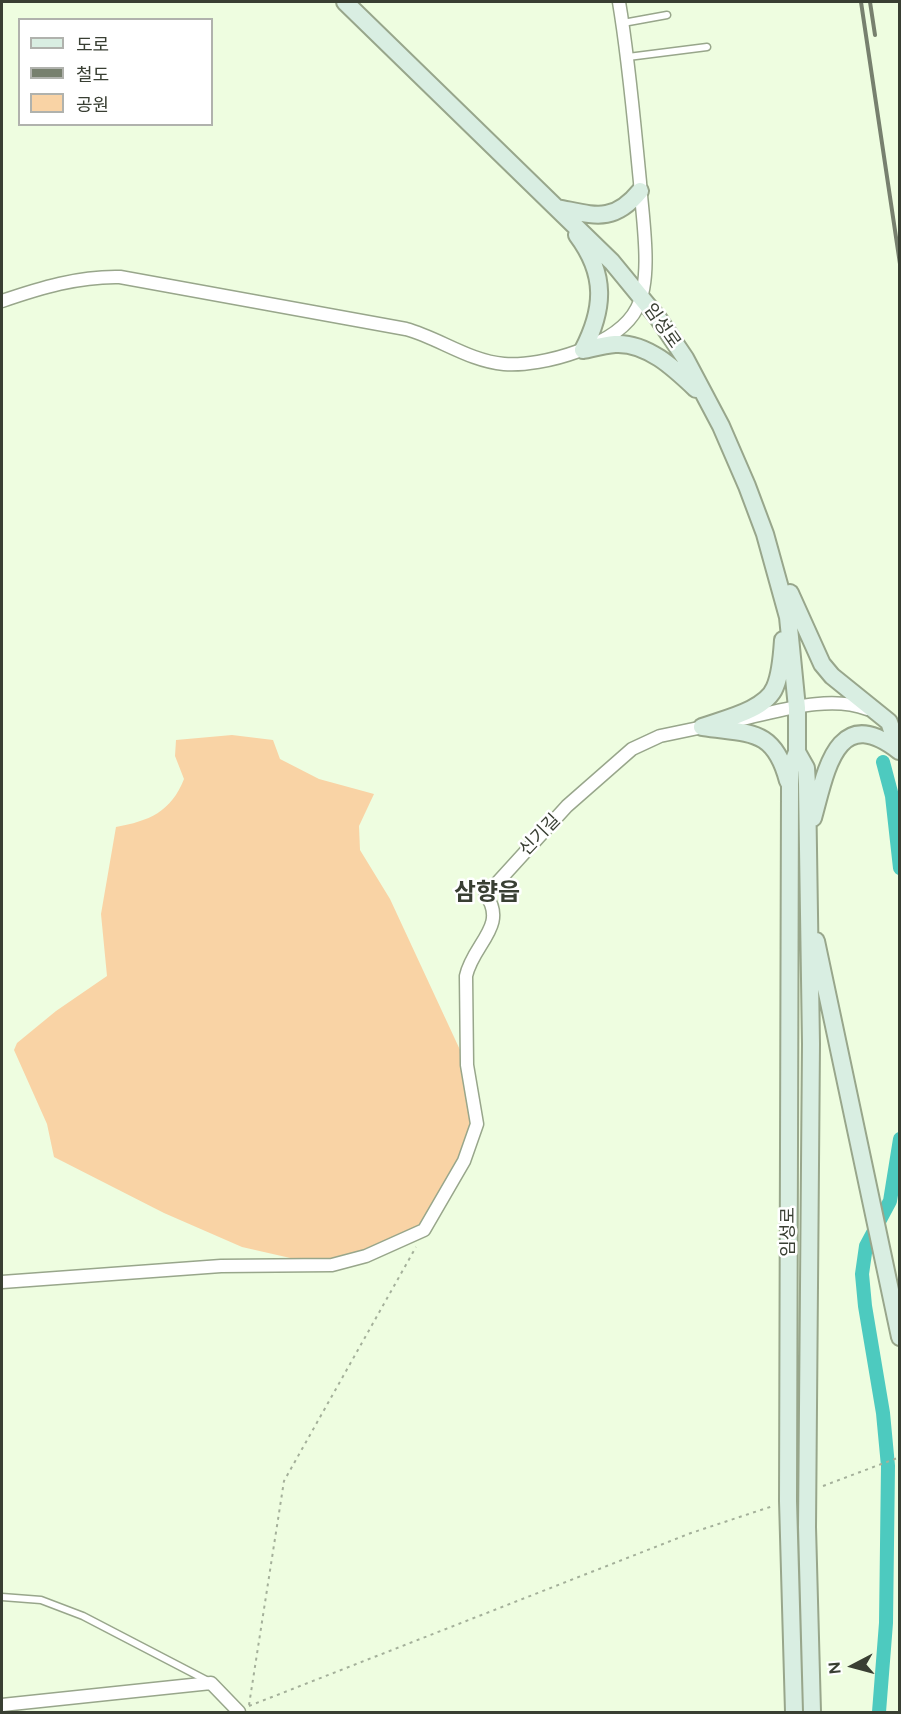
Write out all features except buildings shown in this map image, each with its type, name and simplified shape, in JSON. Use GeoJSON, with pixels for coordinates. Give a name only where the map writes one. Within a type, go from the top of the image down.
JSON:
{"type":"FeatureCollection","features":[{"type":"Feature","properties":{"kind":"main road","name":"임성로"},"geometry":{"type":"LineString","coordinates":[[347,2],[612,262],[642,296],[685,358],[747,486],[786,609],[797,708],[797,752],[790,770],[788,1501],[794,1713]]}},
{"type":"Feature","properties":{"kind":"main road"},"geometry":{"type":"LineString","coordinates":[[557,208],[609,215],[630,203],[640,191]]}},
{"type":"Feature","properties":{"kind":"main road"},"geometry":{"type":"LineString","coordinates":[[557,208],[583,243],[600,285],[598,314],[583,350]]}},
{"type":"Feature","properties":{"kind":"main road"},"geometry":{"type":"LineString","coordinates":[[583,350],[616,344],[648,352],[668,364],[705,397]]}},
{"type":"Feature","properties":{"kind":"main road"},"geometry":{"type":"LineString","coordinates":[[771,556],[822,664],[832,676],[889,722],[899,752]]}},
{"type":"Feature","properties":{"kind":"main road"},"geometry":{"type":"LineString","coordinates":[[702,727],[754,707],[775,688],[781,664],[786,609]]}},
{"type":"Feature","properties":{"kind":"main road"},"geometry":{"type":"LineString","coordinates":[[702,727],[753,734],[769,741],[779,753],[790,790]]}},
{"type":"Feature","properties":{"kind":"main road"},"geometry":{"type":"LineString","coordinates":[[808,837],[828,761],[844,740],[851,735],[874,736],[899,752]]}},
{"type":"Feature","properties":{"kind":"main road","name":"임성로"},"geometry":{"type":"LineString","coordinates":[[797,752],[806,768],[808,837],[811,1044],[807,1493],[812,1713]]}},
{"type":"Feature","properties":{"kind":"main road","name":"임성로"},"geometry":{"type":"LineString","coordinates":[[808,902],[900,1337]]}},
{"type":"Feature","properties":{"kind":"street"},"geometry":{"type":"LineString","coordinates":[[2,301],[70,281],[95,277],[120,277],[406,329],[429,336],[473,357],[500,364],[547,361],[583,350],[627,322],[642,296],[645,242],[628,57],[619,2]]}},
{"type":"Feature","properties":{"kind":"street","name":"신기길"},"geometry":{"type":"LineString","coordinates":[[423,1230],[464,1161],[476,1133],[477,1124],[467,1065],[466,976],[469,963],[495,919],[494,906],[486,895],[567,806],[632,749],[660,736],[797,708],[837,703],[854,704],[868,710],[888,731],[899,752]]}},
{"type":"Feature","properties":{"kind":"street"},"geometry":{"type":"LineString","coordinates":[[2,1282],[221,1266],[332,1265],[379,1252],[423,1230]]}},
{"type":"Feature","properties":{"kind":"street"},"geometry":{"type":"LineString","coordinates":[[2,1705],[212,1683],[243,1710]]}},
{"type":"Feature","properties":{"kind":"lane"},"geometry":{"type":"LineString","coordinates":[[623,23],[667,15]]}},
{"type":"Feature","properties":{"kind":"lane"},"geometry":{"type":"LineString","coordinates":[[628,57],[707,47]]}},
{"type":"Feature","properties":{"kind":"lane"},"geometry":{"type":"LineString","coordinates":[[2,1597],[41,1600],[82,1616],[212,1683]]}},
{"type":"Feature","properties":{"kind":"path"},"geometry":{"type":"LineString","coordinates":[[243,1710],[284,1481],[423,1230]]}},
{"type":"Feature","properties":{"kind":"path"},"geometry":{"type":"LineString","coordinates":[[807,1493],[900,1457]]}},
{"type":"Feature","properties":{"kind":"path"},"geometry":{"type":"LineString","coordinates":[[243,1710],[691,1533],[788,1501]]}},
{"type":"Feature","properties":{"kind":"green space"},"geometry":{"type":"Polygon","coordinates":[[[232,735],[273,740],[280,759],[319,779],[374,794],[359,826],[360,850],[390,899],[467,1065],[477,1124],[424,1230],[321,1265],[242,1247],[164,1213],[54,1157],[47,1124],[14,1050],[17,1043],[56,1011],[107,976],[101,914],[116,827],[149,818],[173,800],[184,779],[175,756],[176,740],[232,735]]]}},
{"type":"Feature","properties":{"kind":"waterway"},"geometry":{"type":"LineString","coordinates":[[883,762],[892,796],[900,868]]}},
{"type":"Feature","properties":{"kind":"waterway"},"geometry":{"type":"LineString","coordinates":[[879,1712],[886,1623],[888,1466],[883,1413],[865,1306],[862,1274],[866,1246],[890,1201],[900,1139]]}},
{"type":"Feature","properties":{"kind":"railway"},"geometry":{"type":"LineString","coordinates":[[861,2],[900,264]]}},
{"type":"Feature","properties":{"kind":"railway"},"geometry":{"type":"LineString","coordinates":[[870,2],[875,35]]}},
{"type":"Feature","properties":{"kind":"district","name":"삼향읍"},"geometry":{"type":"Point","coordinates":[487,893]}}]}
